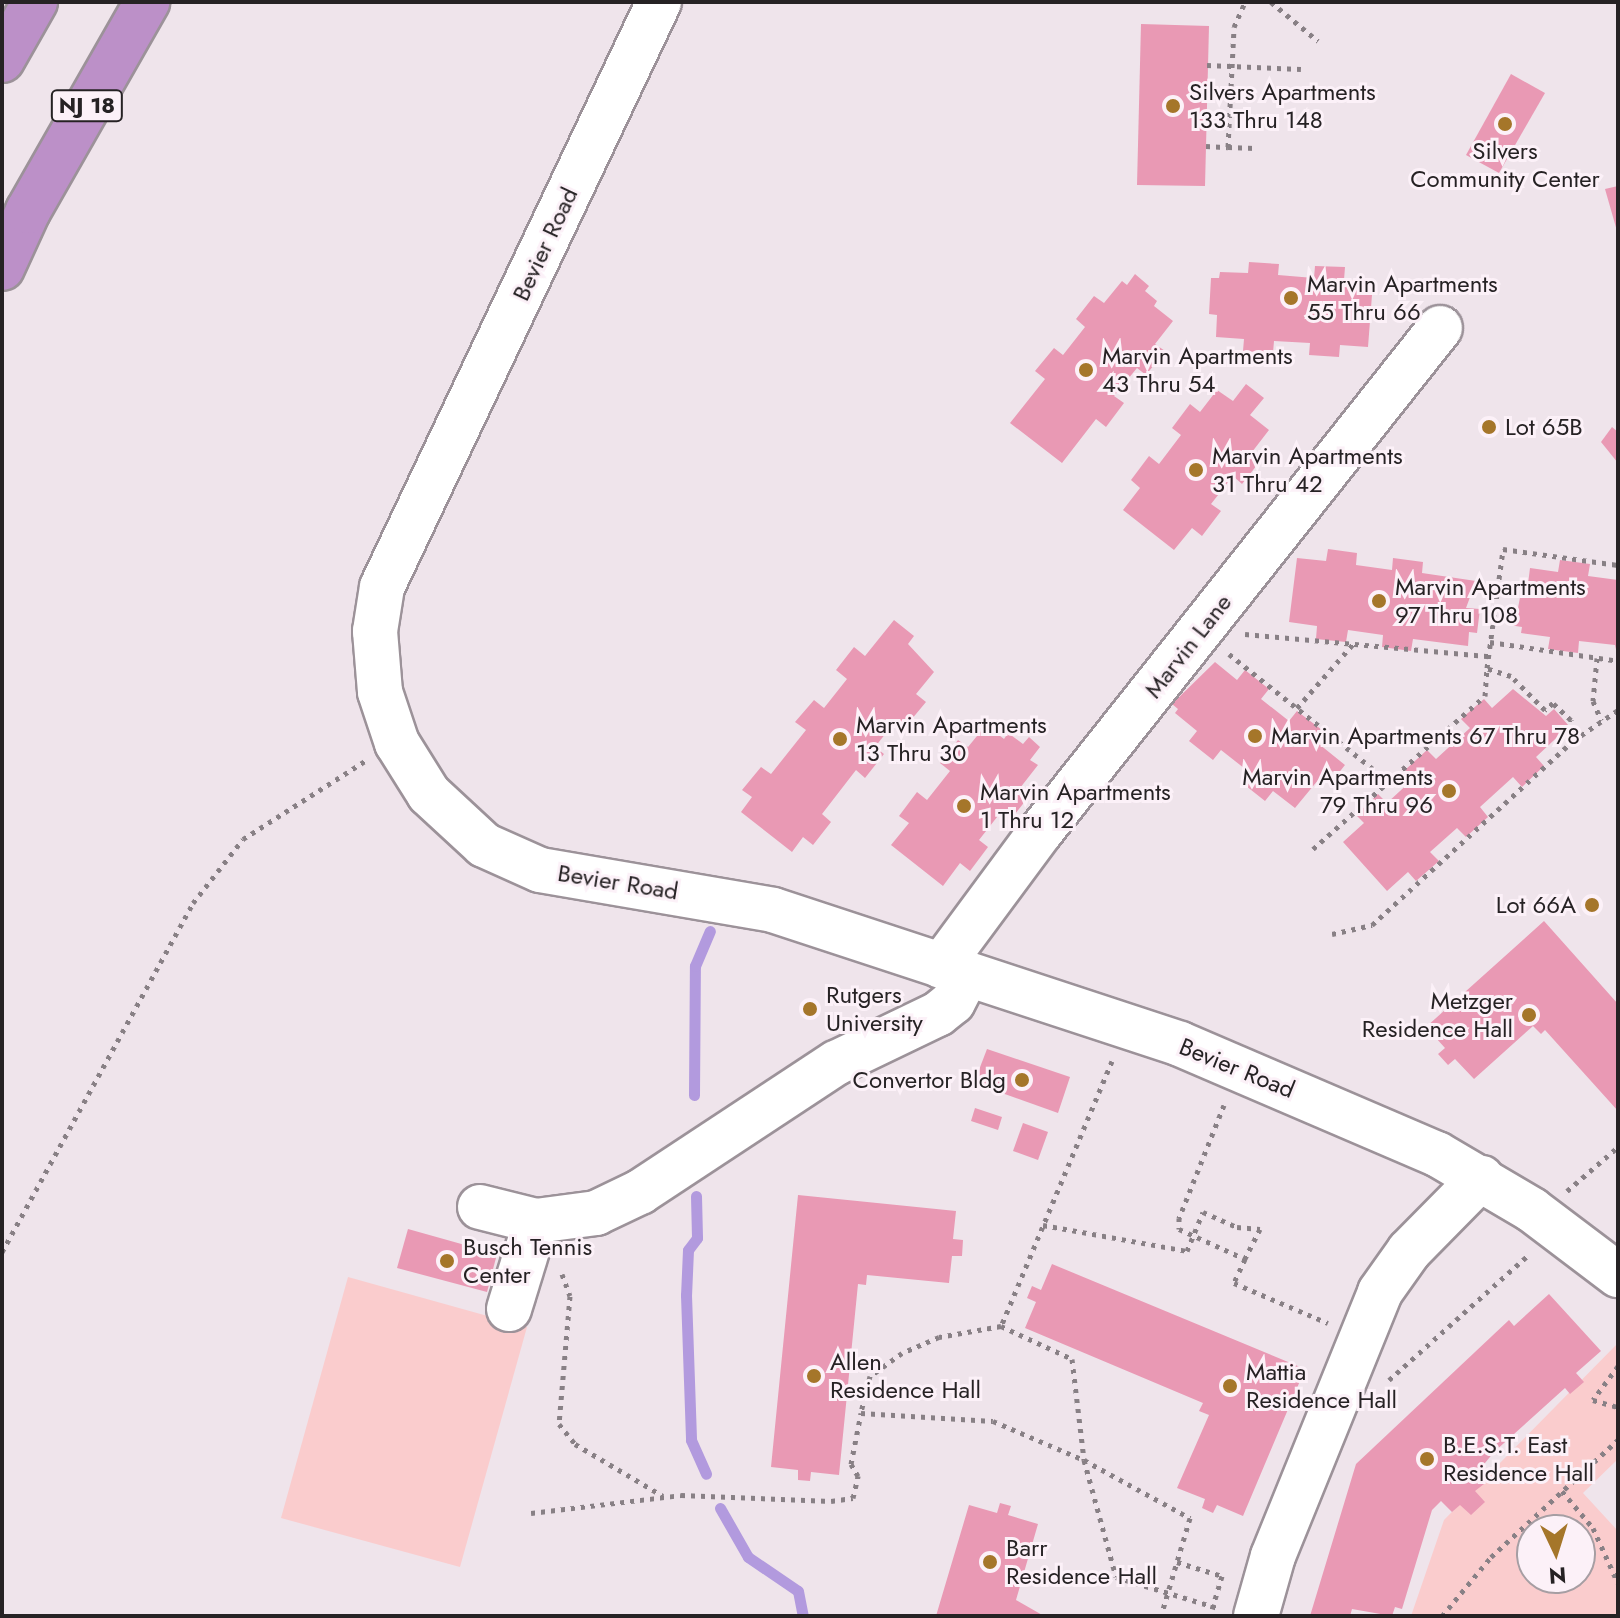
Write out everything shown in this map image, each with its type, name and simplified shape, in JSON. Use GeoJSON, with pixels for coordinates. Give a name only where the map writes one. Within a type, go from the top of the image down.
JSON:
{"type":"FeatureCollection","features":[{"type":"Feature","properties":{"kind":"highway"},"geometry":{"type":"LineString","coordinates":[[2,60],[35,2]]}},
{"type":"Feature","properties":{"kind":"highway","name":"NJ 18"},"geometry":{"type":"LineString","coordinates":[[2,268],[28,211],[147,2]]}},
{"type":"Feature","properties":{"kind":"street","name":"Bevier Road"},"geometry":{"type":"LineString","coordinates":[[659,2],[389,566],[378,608],[375,653],[380,692],[397,743],[411,769],[447,814],[502,855],[579,878],[773,910],[1127,1027],[1355,1117],[1481,1178],[1618,1275]]}},
{"type":"Feature","properties":{"kind":"street","name":"Marvin Lane"},"geometry":{"type":"LineString","coordinates":[[480,1207],[531,1239],[640,1192],[836,1063],[938,1014],[953,1002],[954,971],[1200,630],[1440,328]]}},
{"type":"Feature","properties":{"kind":"street"},"geometry":{"type":"LineString","coordinates":[[1241,1613],[1273,1556],[1380,1292],[1409,1251],[1481,1178]]}},
{"type":"Feature","properties":{"kind":"street"},"geometry":{"type":"LineString","coordinates":[[509,1309],[531,1239]]}},
{"type":"Feature","properties":{"kind":"path"},"geometry":{"type":"LineString","coordinates":[[1228,147],[1234,27],[1245,2]]}},
{"type":"Feature","properties":{"kind":"path"},"geometry":{"type":"LineString","coordinates":[[1271,2],[1318,41]]}},
{"type":"Feature","properties":{"kind":"path"},"geometry":{"type":"LineString","coordinates":[[1207,65],[1301,69]]}},
{"type":"Feature","properties":{"kind":"path"},"geometry":{"type":"LineString","coordinates":[[1206,146],[1255,148]]}},
{"type":"Feature","properties":{"kind":"path"},"geometry":{"type":"LineString","coordinates":[[1313,849],[1485,696],[1503,549],[1618,565]]}},
{"type":"Feature","properties":{"kind":"path"},"geometry":{"type":"LineString","coordinates":[[1200,630],[1489,656]]}},
{"type":"Feature","properties":{"kind":"path"},"geometry":{"type":"LineString","coordinates":[[1200,630],[1388,781]]}},
{"type":"Feature","properties":{"kind":"path"},"geometry":{"type":"LineString","coordinates":[[1490,642],[1618,661]]}},
{"type":"Feature","properties":{"kind":"path"},"geometry":{"type":"LineString","coordinates":[[1297,708],[1353,644]]}},
{"type":"Feature","properties":{"kind":"path"},"geometry":{"type":"LineString","coordinates":[[1597,658],[1593,701],[1601,720]]}},
{"type":"Feature","properties":{"kind":"path"},"geometry":{"type":"LineString","coordinates":[[1487,668],[1511,676],[1545,710],[1553,703],[1571,720],[1573,741]]}},
{"type":"Feature","properties":{"kind":"path"},"geometry":{"type":"LineString","coordinates":[[1332,934],[1372,925],[1573,741],[1618,710]]}},
{"type":"Feature","properties":{"kind":"path"},"geometry":{"type":"LineString","coordinates":[[2,1252],[193,903],[243,839],[397,743]]}},
{"type":"Feature","properties":{"kind":"path"},"geometry":{"type":"LineString","coordinates":[[1001,1326],[1127,1027]]}},
{"type":"Feature","properties":{"kind":"path"},"geometry":{"type":"LineString","coordinates":[[1221,1110],[1179,1218],[1179,1229],[1192,1238],[1245,1259]]}},
{"type":"Feature","properties":{"kind":"path"},"geometry":{"type":"LineString","coordinates":[[1556,1200],[1617,1149]]}},
{"type":"Feature","properties":{"kind":"path"},"geometry":{"type":"LineString","coordinates":[[1043,1225],[1187,1251],[1203,1212],[1237,1227],[1260,1229],[1234,1283],[1340,1328]]}},
{"type":"Feature","properties":{"kind":"path"},"geometry":{"type":"LineString","coordinates":[[531,1239],[570,1286],[557,1407],[564,1434],[664,1497]]}},
{"type":"Feature","properties":{"kind":"path"},"geometry":{"type":"LineString","coordinates":[[1387,1381],[1537,1247]]}},
{"type":"Feature","properties":{"kind":"path"},"geometry":{"type":"LineString","coordinates":[[531,1513],[664,1497],[853,1498],[858,1476],[851,1464],[870,1376],[902,1353],[939,1337],[1001,1326],[1072,1359],[1084,1460],[1116,1577],[1241,1613]]}},
{"type":"Feature","properties":{"kind":"path"},"geometry":{"type":"LineString","coordinates":[[1618,1366],[1593,1400],[1618,1407]]}},
{"type":"Feature","properties":{"kind":"path"},"geometry":{"type":"LineString","coordinates":[[861,1413],[993,1421],[1084,1460],[1190,1518],[1161,1616]]}},
{"type":"Feature","properties":{"kind":"path"},"geometry":{"type":"LineString","coordinates":[[1442,1616],[1491,1557],[1618,1440]]}},
{"type":"Feature","properties":{"kind":"path"},"geometry":{"type":"LineString","coordinates":[[1562,1491],[1593,1528],[1618,1583]]}},
{"type":"Feature","properties":{"kind":"path"},"geometry":{"type":"LineString","coordinates":[[1177,1562],[1222,1576],[1210,1616]]}},
{"type":"Feature","properties":{"kind":"shaded area"},"geometry":{"type":"Polygon","coordinates":[[[348,1277],[527,1327],[460,1567],[281,1518],[348,1277]]]}},
{"type":"Feature","properties":{"kind":"shaded area"},"geometry":{"type":"Polygon","coordinates":[[[1618,1343],[1618,1459],[1583,1493],[1618,1531],[1618,1616],[1411,1616],[1444,1520],[1618,1343]]]}},
{"type":"Feature","properties":{"kind":"building","name":"Silvers Apartments 133 Thru 148"},"geometry":{"type":"Polygon","coordinates":[[[1141,24],[1209,26],[1205,186],[1137,185],[1141,24]]]}},
{"type":"Feature","properties":{"kind":"building","name":"Silvers Community Center"},"geometry":{"type":"Polygon","coordinates":[[[1511,74],[1545,93],[1499,173],[1466,155],[1511,74]]]}},
{"type":"Feature","properties":{"kind":"building"},"geometry":{"type":"Polygon","coordinates":[[[1618,186],[1618,231],[1617,231],[1605,189],[1618,186]]]}},
{"type":"Feature","properties":{"kind":"building","name":"Marvin Apartments 55 Thru 66"},"geometry":{"type":"Polygon","coordinates":[[[1249,262],[1279,264],[1278,275],[1314,278],[1315,266],[1345,267],[1344,280],[1373,282],[1368,347],[1340,345],[1339,357],[1309,355],[1310,343],[1274,341],[1273,353],[1243,351],[1244,339],[1216,337],[1217,315],[1209,314],[1211,278],[1219,278],[1220,272],[1248,273],[1249,262]]]}},
{"type":"Feature","properties":{"kind":"building","name":"Marvin Apartments 43 Thru 54"},"geometry":{"type":"Polygon","coordinates":[[[1135,274],[1149,286],[1145,291],[1157,301],[1154,306],[1173,321],[1155,344],[1165,351],[1146,375],[1137,368],[1114,396],[1124,403],[1106,427],[1096,419],[1062,463],[1010,423],[1045,379],[1035,371],[1054,348],[1063,355],[1085,327],[1076,319],[1094,296],[1104,303],[1122,281],[1127,285],[1135,274]]]}},
{"type":"Feature","properties":{"kind":"building","name":"Marvin Apartments 31 Thru 42"},"geometry":{"type":"Polygon","coordinates":[[[1246,384],[1264,398],[1250,415],[1269,430],[1252,452],[1261,460],[1242,484],[1233,476],[1211,504],[1221,511],[1202,536],[1192,528],[1174,550],[1123,510],[1140,488],[1131,480],[1149,456],[1159,464],[1181,435],[1172,428],[1190,404],[1200,412],[1217,390],[1233,401],[1246,384]]]}},
{"type":"Feature","properties":{"kind":"building"},"geometry":{"type":"Polygon","coordinates":[[[1612,427],[1618,432],[1618,463],[1601,442],[1612,427]]]}},
{"type":"Feature","properties":{"kind":"building","name":"Marvin Apartments 97 Thru 108"},"geometry":{"type":"Polygon","coordinates":[[[1328,549],[1357,553],[1356,565],[1392,570],[1393,558],[1423,562],[1422,573],[1476,581],[1466,608],[1480,609],[1477,633],[1469,632],[1468,646],[1413,639],[1411,651],[1382,647],[1383,635],[1348,630],[1346,642],[1316,639],[1317,626],[1289,622],[1297,558],[1326,561],[1328,549]]]}},
{"type":"Feature","properties":{"kind":"building"},"geometry":{"type":"Polygon","coordinates":[[[1560,560],[1590,564],[1588,576],[1618,580],[1618,658],[1615,645],[1579,641],[1578,653],[1548,649],[1550,637],[1521,633],[1522,627],[1509,625],[1511,607],[1518,608],[1521,592],[1527,592],[1530,568],[1558,572],[1560,560]]]}},
{"type":"Feature","properties":{"kind":"building","name":"Marvin Apartments 13 Thru 30"},"geometry":{"type":"Polygon","coordinates":[[[894,620],[914,636],[908,644],[934,672],[916,694],[926,702],[906,726],[897,719],[875,747],[884,754],[865,778],[856,770],[822,814],[831,822],[813,845],[803,837],[792,852],[741,812],[752,797],[742,790],[761,767],[771,774],[806,730],[795,722],[814,700],[824,708],[847,679],[836,670],[854,647],[865,656],[894,620]]]}},
{"type":"Feature","properties":{"kind":"building","name":"Marvin Apartments 67 Thru 78"},"geometry":{"type":"Polygon","coordinates":[[[1215,662],[1237,680],[1245,670],[1269,689],[1261,699],[1289,721],[1297,711],[1322,730],[1314,740],[1345,765],[1337,775],[1328,768],[1295,808],[1273,791],[1265,801],[1241,782],[1249,772],[1221,750],[1213,760],[1189,741],[1197,731],[1175,713],[1178,709],[1172,704],[1215,662]]]}},
{"type":"Feature","properties":{"kind":"building","name":"Marvin Apartments 79 Thru 96"},"geometry":{"type":"Polygon","coordinates":[[[1513,689],[1546,716],[1554,709],[1569,726],[1536,757],[1544,766],[1522,787],[1513,777],[1480,807],[1488,817],[1466,837],[1457,828],[1430,852],[1439,861],[1416,881],[1408,872],[1387,891],[1343,842],[1364,823],[1356,815],[1378,794],[1387,803],[1413,779],[1405,770],[1427,750],[1436,759],[1470,728],[1461,719],[1484,699],[1492,708],[1513,689]]]}},
{"type":"Feature","properties":{"kind":"building","name":"Marvin Apartments 1 Thru 12"},"geometry":{"type":"Polygon","coordinates":[[[986,725],[1004,739],[1008,733],[1023,744],[1029,737],[1040,747],[1030,760],[1038,765],[1020,788],[1030,795],[1011,819],[1001,812],[979,840],[988,847],[970,871],[960,863],[943,886],[891,845],[909,823],[899,816],[917,792],[927,800],[950,771],[940,763],[958,740],[968,747],[986,725]]]}},
{"type":"Feature","properties":{"kind":"building","name":"Metzger Residence Hall"},"geometry":{"type":"Polygon","coordinates":[[[1544,921],[1618,1004],[1618,1111],[1545,1030],[1541,1034],[1533,1026],[1474,1079],[1455,1059],[1448,1065],[1438,1054],[1445,1048],[1426,1027],[1544,921]]]}},
{"type":"Feature","properties":{"kind":"building","name":"Convertor Bldg"},"geometry":{"type":"Polygon","coordinates":[[[987,1049],[1070,1077],[1058,1113],[974,1083],[987,1049]]]}},
{"type":"Feature","properties":{"kind":"building","name":"Convertor Bldg"},"geometry":{"type":"Polygon","coordinates":[[[975,1108],[1002,1117],[998,1130],[971,1121],[975,1108]]]}},
{"type":"Feature","properties":{"kind":"building","name":"Convertor Bldg"},"geometry":{"type":"Polygon","coordinates":[[[1023,1123],[1048,1132],[1038,1160],[1013,1151],[1023,1123]]]}},
{"type":"Feature","properties":{"kind":"building","name":"Allen Residence Hall"},"geometry":{"type":"Polygon","coordinates":[[[798,1195],[956,1211],[953,1239],[963,1240],[962,1256],[952,1256],[949,1283],[867,1275],[866,1285],[858,1284],[839,1475],[811,1472],[810,1481],[798,1480],[798,1470],[771,1467],[798,1195]]]}},
{"type":"Feature","properties":{"kind":"building","name":"Busch Tennis Center"},"geometry":{"type":"Polygon","coordinates":[[[408,1229],[497,1254],[487,1292],[397,1268],[408,1229]]]}},
{"type":"Feature","properties":{"kind":"building","name":"Mattia Residence Hall"},"geometry":{"type":"Polygon","coordinates":[[[1052,1264],[1305,1369],[1243,1516],[1217,1505],[1213,1513],[1202,1508],[1205,1499],[1177,1488],[1209,1415],[1199,1411],[1203,1403],[1025,1328],[1036,1302],[1027,1298],[1032,1286],[1041,1290],[1052,1264]]]}},
{"type":"Feature","properties":{"kind":"building","name":"B.E.S.T. East Residence Hall"},"geometry":{"type":"Polygon","coordinates":[[[1549,1294],[1601,1351],[1576,1373],[1584,1382],[1570,1394],[1565,1388],[1494,1452],[1476,1474],[1484,1484],[1475,1491],[1485,1502],[1471,1515],[1460,1505],[1452,1512],[1441,1501],[1432,1510],[1402,1609],[1395,1607],[1392,1616],[1352,1609],[1350,1616],[1310,1616],[1356,1464],[1509,1320],[1514,1326],[1549,1294]]]}},
{"type":"Feature","properties":{"kind":"building","name":"Barr Residence Hall"},"geometry":{"type":"Polygon","coordinates":[[[1000,1503],[1011,1506],[1008,1515],[1038,1524],[1016,1600],[1044,1616],[936,1616],[969,1505],[997,1513],[1000,1503]]]}},
{"type":"Feature","properties":{"kind":"waterway"},"geometry":{"type":"LineString","coordinates":[[694,1095],[695,966],[710,931]]}},
{"type":"Feature","properties":{"kind":"waterway"},"geometry":{"type":"LineString","coordinates":[[696,1196],[697,1238],[688,1250],[686,1295],[691,1440],[706,1474]]}},
{"type":"Feature","properties":{"kind":"waterway"},"geometry":{"type":"LineString","coordinates":[[720,1508],[748,1557],[798,1591],[803,1616]]}},
{"type":"Feature","properties":{"kind":"place","name":"Silvers Apartments 133 Thru 148"},"geometry":{"type":"Point","coordinates":[1173,106]}},
{"type":"Feature","properties":{"kind":"place","name":"Silvers Community Center"},"geometry":{"type":"Point","coordinates":[1505,124]}},
{"type":"Feature","properties":{"kind":"place","name":"Marvin Apartments 55 Thru 66"},"geometry":{"type":"Point","coordinates":[1291,298]}},
{"type":"Feature","properties":{"kind":"place","name":"Marvin Apartments 43 Thru 54"},"geometry":{"type":"Point","coordinates":[1086,370]}},
{"type":"Feature","properties":{"kind":"place","name":"Lot 65B"},"geometry":{"type":"Point","coordinates":[1489,427]}},
{"type":"Feature","properties":{"kind":"place","name":"Marvin Apartments 31 Thru 42"},"geometry":{"type":"Point","coordinates":[1196,470]}},
{"type":"Feature","properties":{"kind":"place","name":"Marvin Apartments 97 Thru 108"},"geometry":{"type":"Point","coordinates":[1379,601]}},
{"type":"Feature","properties":{"kind":"place","name":"Marvin Apartments 67 Thru 78"},"geometry":{"type":"Point","coordinates":[1255,736]}},
{"type":"Feature","properties":{"kind":"place","name":"Marvin Apartments 13 Thru 30"},"geometry":{"type":"Point","coordinates":[840,739]}},
{"type":"Feature","properties":{"kind":"place","name":"Marvin Apartments 79 Thru 96"},"geometry":{"type":"Point","coordinates":[1449,791]}},
{"type":"Feature","properties":{"kind":"place","name":"Marvin Apartments 1 Thru 12"},"geometry":{"type":"Point","coordinates":[964,806]}},
{"type":"Feature","properties":{"kind":"place","name":"Lot 66A"},"geometry":{"type":"Point","coordinates":[1592,905]}},
{"type":"Feature","properties":{"kind":"place","name":"Rutgers University"},"geometry":{"type":"Point","coordinates":[810,1009]}},
{"type":"Feature","properties":{"kind":"place","name":"Metzger Residence Hall"},"geometry":{"type":"Point","coordinates":[1529,1015]}},
{"type":"Feature","properties":{"kind":"place","name":"Convertor Bldg"},"geometry":{"type":"Point","coordinates":[1022,1080]}},
{"type":"Feature","properties":{"kind":"place","name":"Busch Tennis Center"},"geometry":{"type":"Point","coordinates":[447,1261]}},
{"type":"Feature","properties":{"kind":"place","name":"Allen Residence Hall"},"geometry":{"type":"Point","coordinates":[814,1376]}},
{"type":"Feature","properties":{"kind":"place","name":"Mattia Residence Hall"},"geometry":{"type":"Point","coordinates":[1230,1386]}},
{"type":"Feature","properties":{"kind":"place","name":"B.E.S.T. East Residence Hall"},"geometry":{"type":"Point","coordinates":[1427,1459]}},
{"type":"Feature","properties":{"kind":"place","name":"Barr Residence Hall"},"geometry":{"type":"Point","coordinates":[990,1562]}}]}
